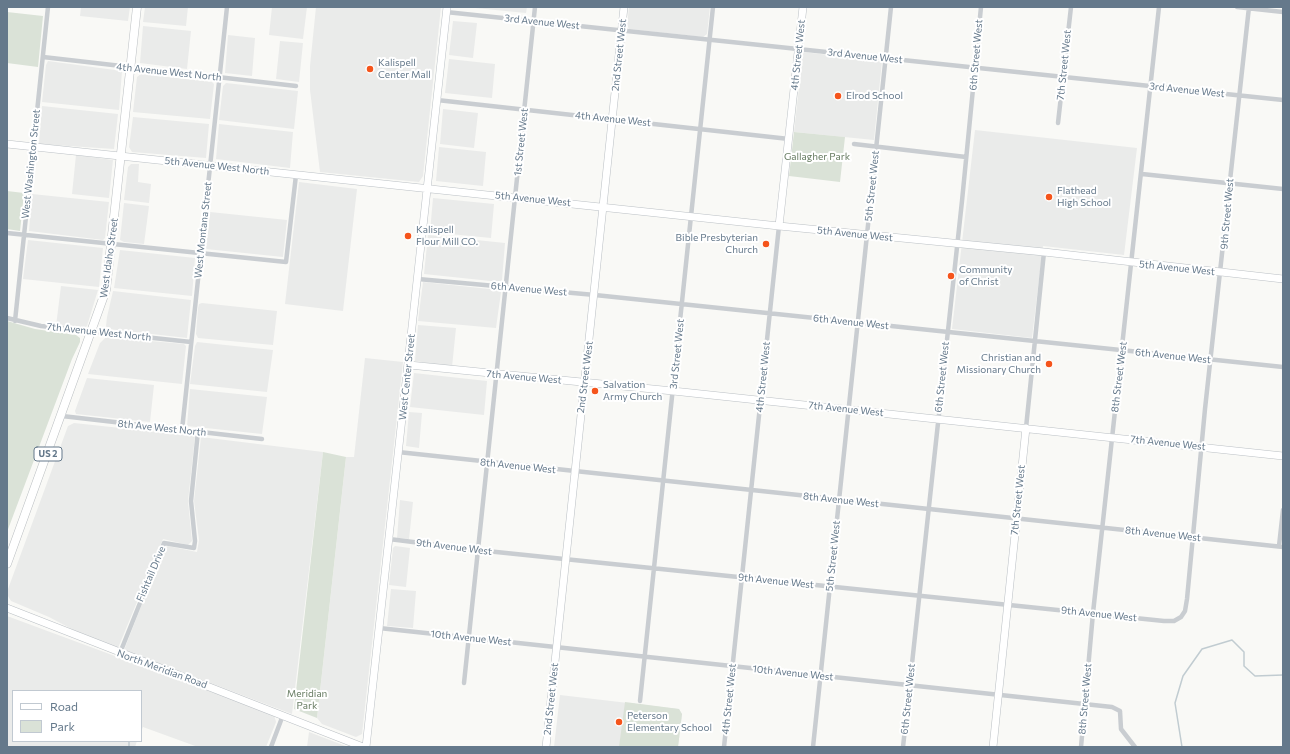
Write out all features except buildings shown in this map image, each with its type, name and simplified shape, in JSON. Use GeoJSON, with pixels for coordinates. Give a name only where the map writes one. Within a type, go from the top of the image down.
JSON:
{"type":"FeatureCollection","features":[{"type":"Feature","properties":{"kind":"highway","name":"West Idaho Street"},"geometry":{"type":"LineString","coordinates":[[7,564],[62,416],[106,290],[137,7]]}},
{"type":"Feature","properties":{"kind":"street","name":"West Washington Street"},"geometry":{"type":"LineString","coordinates":[[15,321],[48,7]]}},
{"type":"Feature","properties":{"kind":"street","name":"West Montana Street"},"geometry":{"type":"LineString","coordinates":[[182,430],[226,7]]}},
{"type":"Feature","properties":{"kind":"street","name":"1st Street West"},"geometry":{"type":"LineString","coordinates":[[464,683],[535,7]]}},
{"type":"Feature","properties":{"kind":"street","name":"2nd Street West"},"geometry":{"type":"LineString","coordinates":[[546,747],[595,295],[624,7]]}},
{"type":"Feature","properties":{"kind":"street","name":"3rd Street West"},"geometry":{"type":"LineString","coordinates":[[640,701],[714,7]]}},
{"type":"Feature","properties":{"kind":"street","name":"4th Street West"},"geometry":{"type":"LineString","coordinates":[[724,747],[769,314],[803,7]]}},
{"type":"Feature","properties":{"kind":"street","name":"5th Street West"},"geometry":{"type":"LineString","coordinates":[[813,747],[891,7]]}},
{"type":"Feature","properties":{"kind":"street","name":"6th Street West"},"geometry":{"type":"LineString","coordinates":[[903,747],[981,7]]}},
{"type":"Feature","properties":{"kind":"street","name":"7th Street West"},"geometry":{"type":"LineString","coordinates":[[1058,123],[1071,7]]}},
{"type":"Feature","properties":{"kind":"street","name":"8th Street West"},"geometry":{"type":"LineString","coordinates":[[1081,747],[1093,613],[1160,7]]}},
{"type":"Feature","properties":{"kind":"street"},"geometry":{"type":"LineString","coordinates":[[1237,7],[1283,12]]}},
{"type":"Feature","properties":{"kind":"street","name":"9th Street West"},"geometry":{"type":"LineString","coordinates":[[1164,621],[1174,621],[1181,617],[1185,611],[1194,537],[1229,184],[1249,8]]}},
{"type":"Feature","properties":{"kind":"street","name":"3rd Avenue West"},"geometry":{"type":"LineString","coordinates":[[447,10],[710,40],[1283,100]]}},
{"type":"Feature","properties":{"kind":"street","name":"West Center Street"},"geometry":{"type":"LineString","coordinates":[[364,747],[409,365],[447,10]]}},
{"type":"Feature","properties":{"kind":"street","name":"4th Avenue West North"},"geometry":{"type":"LineString","coordinates":[[43,57],[296,86]]}},
{"type":"Feature","properties":{"kind":"street","name":"4th Avenue West"},"geometry":{"type":"LineString","coordinates":[[437,100],[789,139]]}},
{"type":"Feature","properties":{"kind":"street","name":"5th Avenue West North"},"geometry":{"type":"LineString","coordinates":[[7,144],[427,189]]}},
{"type":"Feature","properties":{"kind":"street"},"geometry":{"type":"LineString","coordinates":[[854,144],[966,157]]}},
{"type":"Feature","properties":{"kind":"street"},"geometry":{"type":"LineString","coordinates":[[1142,174],[1283,189]]}},
{"type":"Feature","properties":{"kind":"street"},"geometry":{"type":"LineString","coordinates":[[7,233],[286,262],[296,175]]}},
{"type":"Feature","properties":{"kind":"street","name":"5th Avenue West"},"geometry":{"type":"LineString","coordinates":[[427,189],[1044,252],[1283,279]]}},
{"type":"Feature","properties":{"kind":"street","name":"7th Street West"},"geometry":{"type":"LineString","coordinates":[[993,747],[1044,252]]}},
{"type":"Feature","properties":{"kind":"street","name":"6th Avenue West"},"geometry":{"type":"LineString","coordinates":[[418,279],[595,295],[1283,367]]}},
{"type":"Feature","properties":{"kind":"street","name":"7th Avenue West North"},"geometry":{"type":"LineString","coordinates":[[7,318],[41,326],[191,342]]}},
{"type":"Feature","properties":{"kind":"street","name":"7th Avenue West"},"geometry":{"type":"LineString","coordinates":[[409,365],[496,375],[848,409],[1202,446],[1283,456]]}},
{"type":"Feature","properties":{"kind":"street","name":"8th Ave West North"},"geometry":{"type":"LineString","coordinates":[[62,416],[262,439]]}},
{"type":"Feature","properties":{"kind":"street","name":"Fishtail Drive"},"geometry":{"type":"LineString","coordinates":[[120,653],[164,543],[194,548],[195,541],[191,501],[198,431]]}},
{"type":"Feature","properties":{"kind":"street","name":"8th Avenue West"},"geometry":{"type":"LineString","coordinates":[[398,452],[1281,546]]}},
{"type":"Feature","properties":{"kind":"street"},"geometry":{"type":"LineString","coordinates":[[1281,546],[1283,510]]}},
{"type":"Feature","properties":{"kind":"street","name":"9th Avenue West"},"geometry":{"type":"LineString","coordinates":[[389,539],[477,550],[1164,621]]}},
{"type":"Feature","properties":{"kind":"street","name":"North Meridian Road"},"geometry":{"type":"LineString","coordinates":[[7,608],[364,747]]}},
{"type":"Feature","properties":{"kind":"street","name":"10th Avenue West"},"geometry":{"type":"LineString","coordinates":[[379,628],[1112,707],[1120,711],[1121,729],[1135,747]]}},
{"type":"Feature","properties":{"kind":"street"},"geometry":{"type":"LineString","coordinates":[[271,747],[283,715]]}},
{"type":"Feature","properties":{"kind":"shaded area"},"geometry":{"type":"Polygon","coordinates":[[[81,7],[130,7],[128,21],[80,16],[81,7]]]}},
{"type":"Feature","properties":{"kind":"shaded area"},"geometry":{"type":"Polygon","coordinates":[[[145,7],[188,7],[186,26],[143,22],[145,7]]]}},
{"type":"Feature","properties":{"kind":"shaded area"},"geometry":{"type":"Polygon","coordinates":[[[272,7],[307,7],[303,39],[269,35],[272,7]]]}},
{"type":"Feature","properties":{"kind":"shaded area"},"geometry":{"type":"Polygon","coordinates":[[[316,7],[441,7],[423,176],[419,182],[320,172],[310,90],[310,66],[316,7]]]}},
{"type":"Feature","properties":{"kind":"shaded area"},"geometry":{"type":"Polygon","coordinates":[[[465,7],[527,7],[526,13],[465,7]]]}},
{"type":"Feature","properties":{"kind":"shaded area"},"geometry":{"type":"Polygon","coordinates":[[[629,7],[710,7],[707,34],[703,37],[629,29],[627,25],[629,7]]]}},
{"type":"Feature","properties":{"kind":"shaded area"},"geometry":{"type":"Polygon","coordinates":[[[453,21],[477,23],[473,58],[449,55],[453,21]]]}},
{"type":"Feature","properties":{"kind":"shaded area"},"geometry":{"type":"Polygon","coordinates":[[[143,26],[191,31],[187,69],[140,63],[143,26]]]}},
{"type":"Feature","properties":{"kind":"shaded area"},"geometry":{"type":"Polygon","coordinates":[[[228,35],[255,38],[252,76],[225,73],[228,35]]]}},
{"type":"Feature","properties":{"kind":"shaded area"},"geometry":{"type":"Polygon","coordinates":[[[280,41],[303,43],[299,82],[276,79],[280,41]]]}},
{"type":"Feature","properties":{"kind":"shaded area","name":"Elrod School"},"geometry":{"type":"Polygon","coordinates":[[[803,52],[882,61],[874,140],[794,132],[803,52]]]}},
{"type":"Feature","properties":{"kind":"shaded area"},"geometry":{"type":"Polygon","coordinates":[[[449,59],[495,64],[492,98],[445,93],[449,59]]]}},
{"type":"Feature","properties":{"kind":"shaded area"},"geometry":{"type":"Polygon","coordinates":[[[48,61],[122,71],[119,110],[42,102],[46,65],[48,61]]]}},
{"type":"Feature","properties":{"kind":"shaded area"},"geometry":{"type":"Polygon","coordinates":[[[141,74],[212,82],[214,84],[210,119],[133,112],[137,77],[141,74]]]}},
{"type":"Feature","properties":{"kind":"shaded area"},"geometry":{"type":"Polygon","coordinates":[[[226,83],[298,91],[294,129],[219,120],[223,86],[226,83]]]}},
{"type":"Feature","properties":{"kind":"shaded area"},"geometry":{"type":"Polygon","coordinates":[[[42,106],[118,114],[114,149],[39,144],[42,106]]]}},
{"type":"Feature","properties":{"kind":"shaded area"},"geometry":{"type":"Polygon","coordinates":[[[443,109],[478,113],[474,148],[440,144],[443,109]]]}},
{"type":"Feature","properties":{"kind":"shaded area"},"geometry":{"type":"Polygon","coordinates":[[[133,117],[209,124],[206,158],[132,152],[129,147],[133,117]]]}},
{"type":"Feature","properties":{"kind":"shaded area"},"geometry":{"type":"Polygon","coordinates":[[[219,124],[293,132],[290,168],[216,159],[219,124]]]}},
{"type":"Feature","properties":{"kind":"shaded area","name":"Flathead High School"},"geometry":{"type":"Polygon","coordinates":[[[975,130],[1137,148],[1124,255],[1043,246],[1032,338],[952,329],[975,130]]]}},
{"type":"Feature","properties":{"kind":"shaded area"},"geometry":{"type":"Polygon","coordinates":[[[439,147],[486,152],[483,186],[436,181],[439,147]]]}},
{"type":"Feature","properties":{"kind":"shaded area"},"geometry":{"type":"Polygon","coordinates":[[[76,155],[113,160],[109,198],[72,194],[76,155]]]}},
{"type":"Feature","properties":{"kind":"shaded area"},"geometry":{"type":"Polygon","coordinates":[[[131,164],[139,164],[138,182],[151,184],[149,203],[124,200],[128,167],[131,164]]]}},
{"type":"Feature","properties":{"kind":"shaded area"},"geometry":{"type":"Polygon","coordinates":[[[299,182],[357,189],[343,311],[285,304],[299,182]]]}},
{"type":"Feature","properties":{"kind":"shaded area"},"geometry":{"type":"Polygon","coordinates":[[[32,194],[109,202],[105,238],[103,240],[29,231],[32,194]]]}},
{"type":"Feature","properties":{"kind":"shaded area"},"geometry":{"type":"Polygon","coordinates":[[[433,198],[494,204],[491,238],[430,232],[433,198]]]}},
{"type":"Feature","properties":{"kind":"shaded area"},"geometry":{"type":"Polygon","coordinates":[[[124,203],[149,206],[144,244],[124,242],[120,240],[124,203]]]}},
{"type":"Feature","properties":{"kind":"shaded area"},"geometry":{"type":"Polygon","coordinates":[[[210,212],[287,220],[283,257],[206,249],[210,212]]]}},
{"type":"Feature","properties":{"kind":"shaded area"},"geometry":{"type":"Polygon","coordinates":[[[428,235],[505,243],[502,280],[500,282],[424,274],[428,235]]]}},
{"type":"Feature","properties":{"kind":"shaded area"},"geometry":{"type":"Polygon","coordinates":[[[28,240],[103,248],[99,287],[23,279],[28,240]]]}},
{"type":"Feature","properties":{"kind":"shaded area"},"geometry":{"type":"Polygon","coordinates":[[[120,250],[195,258],[192,296],[114,288],[120,250]]]}},
{"type":"Feature","properties":{"kind":"shaded area"},"geometry":{"type":"Polygon","coordinates":[[[423,282],[499,290],[501,292],[496,328],[418,321],[423,282]]]}},
{"type":"Feature","properties":{"kind":"shaded area"},"geometry":{"type":"Polygon","coordinates":[[[61,286],[98,290],[87,326],[84,328],[56,326],[61,286]]]}},
{"type":"Feature","properties":{"kind":"shaded area"},"geometry":{"type":"Polygon","coordinates":[[[113,291],[191,300],[187,338],[108,329],[106,326],[107,317],[113,291]]]}},
{"type":"Feature","properties":{"kind":"shaded area"},"geometry":{"type":"Polygon","coordinates":[[[202,303],[277,311],[273,345],[198,338],[196,334],[198,308],[199,304],[202,303]]]}},
{"type":"Feature","properties":{"kind":"shaded area"},"geometry":{"type":"Polygon","coordinates":[[[418,325],[456,328],[452,367],[415,361],[418,325]]]}},
{"type":"Feature","properties":{"kind":"shaded area"},"geometry":{"type":"Polygon","coordinates":[[[106,337],[184,344],[186,346],[182,384],[88,374],[100,343],[106,337]]]}},
{"type":"Feature","properties":{"kind":"shaded area"},"geometry":{"type":"Polygon","coordinates":[[[197,342],[273,350],[267,392],[190,384],[195,346],[197,342]]]}},
{"type":"Feature","properties":{"kind":"shaded area"},"geometry":{"type":"Polygon","coordinates":[[[365,358],[403,362],[362,734],[356,737],[322,724],[317,718],[346,457],[354,457],[365,358]]]}},
{"type":"Feature","properties":{"kind":"shaded area"},"geometry":{"type":"Polygon","coordinates":[[[414,373],[487,381],[484,415],[410,407],[414,373]]]}},
{"type":"Feature","properties":{"kind":"shaded area"},"geometry":{"type":"Polygon","coordinates":[[[87,378],[154,385],[150,422],[76,414],[75,411],[87,378]]]}},
{"type":"Feature","properties":{"kind":"shaded area"},"geometry":{"type":"Polygon","coordinates":[[[190,389],[267,397],[262,434],[187,426],[190,389]]]}},
{"type":"Feature","properties":{"kind":"shaded area"},"geometry":{"type":"Polygon","coordinates":[[[409,412],[422,413],[419,448],[406,446],[409,412]]]}},
{"type":"Feature","properties":{"kind":"shaded area"},"geometry":{"type":"Polygon","coordinates":[[[74,423],[195,436],[188,501],[192,541],[188,545],[163,539],[118,648],[83,635],[49,617],[11,601],[8,596],[8,589],[68,426],[74,423]]]}},
{"type":"Feature","properties":{"kind":"shaded area"},"geometry":{"type":"Polygon","coordinates":[[[201,437],[323,452],[292,714],[124,650],[164,548],[168,546],[197,552],[199,540],[194,501],[201,437]]]}},
{"type":"Feature","properties":{"kind":"shaded area"},"geometry":{"type":"Polygon","coordinates":[[[400,500],[413,502],[409,539],[397,538],[400,500]]]}},
{"type":"Feature","properties":{"kind":"shaded area"},"geometry":{"type":"Polygon","coordinates":[[[395,546],[410,548],[406,587],[389,585],[393,548],[395,546]]]}},
{"type":"Feature","properties":{"kind":"shaded area"},"geometry":{"type":"Polygon","coordinates":[[[391,589],[416,591],[413,628],[387,626],[391,589]]]}},
{"type":"Feature","properties":{"kind":"shaded area"},"geometry":{"type":"Polygon","coordinates":[[[7,616],[274,715],[276,722],[266,747],[198,747],[143,727],[142,729],[142,690],[12,690],[12,742],[137,742],[135,747],[7,747],[7,616]]]}},
{"type":"Feature","properties":{"kind":"shaded area","name":"Peterson Elementary School"},"geometry":{"type":"Polygon","coordinates":[[[560,695],[679,709],[682,714],[678,747],[554,747],[560,695]]]}},
{"type":"Feature","properties":{"kind":"shaded area"},"geometry":{"type":"Polygon","coordinates":[[[309,732],[348,747],[307,747],[309,732]]]}},
{"type":"Feature","properties":{"kind":"green space"},"geometry":{"type":"Polygon","coordinates":[[[7,12],[43,16],[38,67],[7,63],[7,12]]]}},
{"type":"Feature","properties":{"kind":"green space","name":"Gallagher Park"},"geometry":{"type":"Polygon","coordinates":[[[794,132],[845,137],[840,182],[789,176],[794,132]]]}},
{"type":"Feature","properties":{"kind":"green space"},"geometry":{"type":"Polygon","coordinates":[[[7,191],[24,193],[20,231],[7,229],[7,191]]]}},
{"type":"Feature","properties":{"kind":"green space"},"geometry":{"type":"Polygon","coordinates":[[[7,321],[35,329],[76,335],[80,338],[80,342],[72,359],[7,532],[7,321]]]}},
{"type":"Feature","properties":{"kind":"green space","name":"Meridian Park"},"geometry":{"type":"Polygon","coordinates":[[[323,452],[346,457],[317,718],[294,709],[323,452]]]}},
{"type":"Feature","properties":{"kind":"green space"},"geometry":{"type":"Polygon","coordinates":[[[625,702],[679,709],[682,714],[678,747],[619,747],[625,702]]]}},
{"type":"Feature","properties":{"kind":"waterway"},"geometry":{"type":"LineString","coordinates":[[1182,747],[1175,703],[1183,676],[1202,649],[1232,640],[1244,652],[1244,666],[1255,676],[1283,675]]}},
{"type":"Feature","properties":{"kind":"waterway"},"geometry":{"type":"LineString","coordinates":[[129,742],[129,747]]}},
{"type":"Feature","properties":{"kind":"place","name":"Kalispell Center Mall"},"geometry":{"type":"Point","coordinates":[370,69]}},
{"type":"Feature","properties":{"kind":"place","name":"Elrod School"},"geometry":{"type":"Point","coordinates":[838,96]}},
{"type":"Feature","properties":{"kind":"place","name":"Flathead High School"},"geometry":{"type":"Point","coordinates":[1049,197]}},
{"type":"Feature","properties":{"kind":"place","name":"Kalispell Flour Mill CO."},"geometry":{"type":"Point","coordinates":[408,236]}},
{"type":"Feature","properties":{"kind":"place","name":"Bible Presbyterian Church"},"geometry":{"type":"Point","coordinates":[766,244]}},
{"type":"Feature","properties":{"kind":"place","name":"Community of Christ"},"geometry":{"type":"Point","coordinates":[951,276]}},
{"type":"Feature","properties":{"kind":"place","name":"Christian and Missionary Church"},"geometry":{"type":"Point","coordinates":[1049,364]}},
{"type":"Feature","properties":{"kind":"place","name":"Salvation Army Church"},"geometry":{"type":"Point","coordinates":[595,391]}},
{"type":"Feature","properties":{"kind":"place","name":"Peterson Elementary School"},"geometry":{"type":"Point","coordinates":[619,722]}}]}
